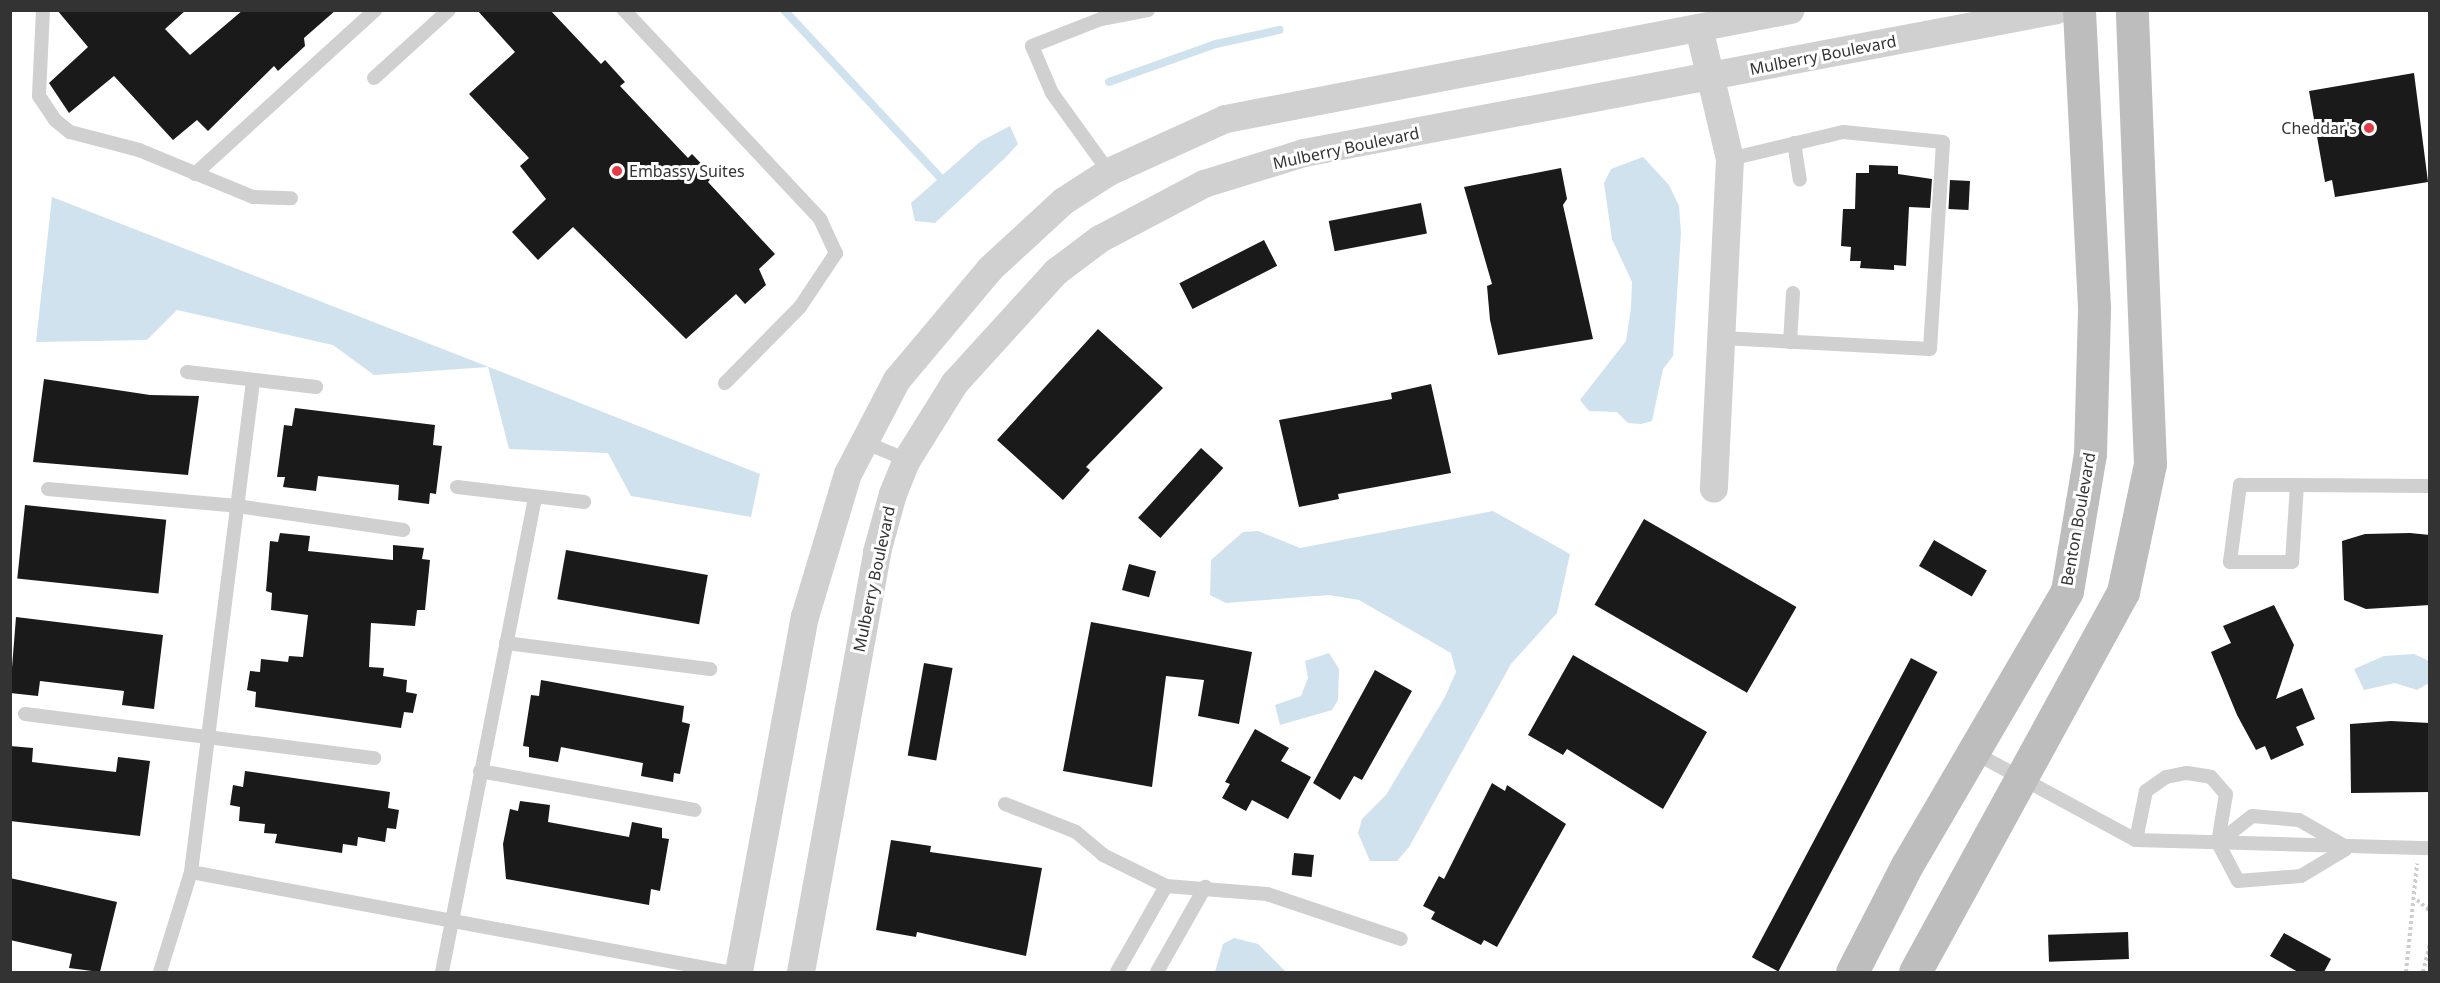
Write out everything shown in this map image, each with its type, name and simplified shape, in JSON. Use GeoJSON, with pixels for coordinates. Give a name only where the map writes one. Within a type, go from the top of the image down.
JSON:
{"type":"FeatureCollection","features":[{"type":"Feature","properties":{"kind":"street"},"geometry":{"type":"LineString","coordinates":[[739,972],[805,617],[820,554],[864,441],[911,360],[990,268],[1064,201],[1109,172],[1185,134],[1268,107],[1791,10]]}},
{"type":"Feature","properties":{"kind":"street","name":"Mulberry Boulevard"},"geometry":{"type":"LineString","coordinates":[[801,972],[876,552],[907,460],[955,383],[1056,272],[1100,239],[1204,184],[1305,153],[2057,10]]}},
{"type":"Feature","properties":{"kind":"street","name":"Benton Boulevard"},"geometry":{"type":"LineString","coordinates":[[1852,972],[1973,752],[2067,591],[2090,454],[2094,307],[2079,10]]}},
{"type":"Feature","properties":{"kind":"street"},"geometry":{"type":"LineString","coordinates":[[1915,972],[2123,592],[2150,464],[2132,10]]}},
{"type":"Feature","properties":{"kind":"street"},"geometry":{"type":"LineString","coordinates":[[1699,28],[1708,77],[1730,159],[1714,489]]}},
{"type":"Feature","properties":{"kind":"lane"},"geometry":{"type":"LineString","coordinates":[[43,10],[39,96],[55,120],[70,132],[139,150],[253,197],[291,198]]}},
{"type":"Feature","properties":{"kind":"lane"},"geometry":{"type":"LineString","coordinates":[[195,174],[375,10]]}},
{"type":"Feature","properties":{"kind":"lane"},"geometry":{"type":"LineString","coordinates":[[374,78],[449,10]]}},
{"type":"Feature","properties":{"kind":"lane"},"geometry":{"type":"LineString","coordinates":[[624,10],[820,219],[836,253],[800,307],[725,383]]}},
{"type":"Feature","properties":{"kind":"lane"},"geometry":{"type":"LineString","coordinates":[[1109,172],[1052,93],[1032,46],[1101,15],[1148,10]]}},
{"type":"Feature","properties":{"kind":"lane"},"geometry":{"type":"LineString","coordinates":[[1722,338],[1930,350],[1943,142],[1843,132],[1730,159]]}},
{"type":"Feature","properties":{"kind":"lane"},"geometry":{"type":"LineString","coordinates":[[1794,143],[1800,180]]}},
{"type":"Feature","properties":{"kind":"lane"},"geometry":{"type":"LineString","coordinates":[[1790,342],[1794,293]]}},
{"type":"Feature","properties":{"kind":"lane"},"geometry":{"type":"LineString","coordinates":[[187,372],[316,387]]}},
{"type":"Feature","properties":{"kind":"lane"},"geometry":{"type":"LineString","coordinates":[[160,972],[191,872],[253,381]]}},
{"type":"Feature","properties":{"kind":"lane"},"geometry":{"type":"LineString","coordinates":[[864,441],[907,460]]}},
{"type":"Feature","properties":{"kind":"lane"},"geometry":{"type":"LineString","coordinates":[[2297,485],[2292,562],[2230,562],[2240,485],[2297,485],[2430,486]]}},
{"type":"Feature","properties":{"kind":"lane"},"geometry":{"type":"LineString","coordinates":[[457,487],[535,500],[584,502]]}},
{"type":"Feature","properties":{"kind":"lane"},"geometry":{"type":"LineString","coordinates":[[48,489],[237,506],[403,530]]}},
{"type":"Feature","properties":{"kind":"lane"},"geometry":{"type":"LineString","coordinates":[[442,972],[535,500]]}},
{"type":"Feature","properties":{"kind":"lane"},"geometry":{"type":"LineString","coordinates":[[506,642],[710,669]]}},
{"type":"Feature","properties":{"kind":"lane"},"geometry":{"type":"LineString","coordinates":[[25,714],[208,734],[374,758]]}},
{"type":"Feature","properties":{"kind":"lane"},"geometry":{"type":"LineString","coordinates":[[1973,752],[2023,776],[2136,840],[2348,848],[2423,848]]}},
{"type":"Feature","properties":{"kind":"lane"},"geometry":{"type":"LineString","coordinates":[[480,771],[694,810]]}},
{"type":"Feature","properties":{"kind":"lane"},"geometry":{"type":"LineString","coordinates":[[2136,840],[2146,791],[2166,777],[2187,773],[2211,777],[2226,794],[2218,843],[2238,881],[2259,882],[2301,876],[2348,848]]}},
{"type":"Feature","properties":{"kind":"lane"},"geometry":{"type":"LineString","coordinates":[[1005,804],[1076,832],[1103,855],[1166,886],[1205,887],[1300,902],[1401,939]]}},
{"type":"Feature","properties":{"kind":"lane"},"geometry":{"type":"LineString","coordinates":[[2218,843],[2252,816],[2299,820],[2348,848]]}},
{"type":"Feature","properties":{"kind":"lane"},"geometry":{"type":"LineString","coordinates":[[191,872],[453,923],[727,972]]}},
{"type":"Feature","properties":{"kind":"lane"},"geometry":{"type":"LineString","coordinates":[[1117,972],[1166,886]]}},
{"type":"Feature","properties":{"kind":"lane"},"geometry":{"type":"LineString","coordinates":[[1157,972],[1205,887]]}},
{"type":"Feature","properties":{"kind":"path"},"geometry":{"type":"LineString","coordinates":[[2406,972],[2423,848]]}},
{"type":"Feature","properties":{"kind":"path"},"geometry":{"type":"LineString","coordinates":[[2417,899],[2430,911]]}},
{"type":"Feature","properties":{"kind":"path"},"geometry":{"type":"LineString","coordinates":[[2423,972],[2430,943]]}},
{"type":"Feature","properties":{"kind":"water"},"geometry":{"type":"Polygon","coordinates":[[[1010,126],[1018,144],[1005,158],[935,223],[915,221],[911,203],[981,141],[1010,126]]]}},
{"type":"Feature","properties":{"kind":"water"},"geometry":{"type":"Polygon","coordinates":[[[1643,157],[1669,185],[1679,206],[1681,233],[1673,356],[1663,369],[1652,421],[1641,424],[1628,423],[1617,412],[1589,411],[1580,400],[1626,341],[1631,308],[1632,282],[1612,239],[1604,183],[1611,169],[1643,157]]]}},
{"type":"Feature","properties":{"kind":"water"},"geometry":{"type":"Polygon","coordinates":[[[52,197],[489,367],[760,474],[751,517],[631,496],[608,453],[509,449],[488,367],[374,375],[333,345],[177,310],[147,340],[36,342],[52,197]]]}},
{"type":"Feature","properties":{"kind":"water"},"geometry":{"type":"Polygon","coordinates":[[[1493,511],[1570,554],[1557,613],[1511,664],[1409,847],[1397,861],[1370,861],[1358,833],[1362,819],[1386,795],[1445,697],[1456,672],[1451,653],[1359,600],[1329,595],[1226,603],[1210,595],[1211,560],[1243,532],[1258,531],[1300,548],[1493,511]]]}},
{"type":"Feature","properties":{"kind":"water"},"geometry":{"type":"Polygon","coordinates":[[[1329,653],[1339,669],[1338,700],[1332,710],[1280,725],[1275,705],[1301,696],[1308,678],[1305,661],[1329,653]]]}},
{"type":"Feature","properties":{"kind":"water"},"geometry":{"type":"Polygon","coordinates":[[[2414,654],[2429,661],[2429,683],[2417,690],[2395,683],[2364,690],[2354,669],[2384,656],[2414,654]]]}},
{"type":"Feature","properties":{"kind":"water"},"geometry":{"type":"Polygon","coordinates":[[[1234,938],[1258,944],[1286,972],[1215,972],[1223,944],[1234,938]]]}},
{"type":"Feature","properties":{"kind":"building"},"geometry":{"type":"Polygon","coordinates":[[[57,10],[186,10],[165,29],[190,55],[243,10],[336,10],[304,38],[305,46],[278,71],[274,66],[208,131],[197,120],[173,140],[114,76],[69,113],[49,83],[88,47],[57,10]]]}},
{"type":"Feature","properties":{"kind":"building","name":"Embassy Suites"},"geometry":{"type":"Polygon","coordinates":[[[477,10],[550,10],[601,64],[605,60],[625,82],[620,86],[688,158],[692,154],[713,176],[708,182],[775,254],[759,269],[766,285],[745,304],[736,294],[686,339],[573,227],[538,260],[512,232],[546,199],[520,166],[529,158],[469,94],[515,52],[477,10]]]}},
{"type":"Feature","properties":{"kind":"building","name":"Cheddar's"},"geometry":{"type":"Polygon","coordinates":[[[2414,73],[2428,182],[2335,197],[2332,180],[2325,182],[2309,91],[2414,73]]]}},
{"type":"Feature","properties":{"kind":"building"},"geometry":{"type":"Polygon","coordinates":[[[1869,165],[1898,166],[1898,174],[1932,179],[1930,208],[1909,207],[1906,266],[1894,265],[1894,270],[1860,268],[1861,261],[1850,261],[1851,247],[1841,246],[1843,209],[1855,209],[1856,173],[1869,173],[1869,165]]]}},
{"type":"Feature","properties":{"kind":"building"},"geometry":{"type":"Polygon","coordinates":[[[1561,168],[1567,199],[1563,205],[1593,339],[1498,355],[1490,320],[1487,286],[1492,284],[1464,187],[1561,168]]]}},
{"type":"Feature","properties":{"kind":"building"},"geometry":{"type":"Polygon","coordinates":[[[1950,180],[1970,181],[1968,210],[1948,209],[1950,180]]]}},
{"type":"Feature","properties":{"kind":"building"},"geometry":{"type":"Polygon","coordinates":[[[1421,203],[1427,233],[1335,251],[1329,221],[1421,203]]]}},
{"type":"Feature","properties":{"kind":"building"},"geometry":{"type":"Polygon","coordinates":[[[1264,240],[1277,266],[1193,309],[1179,283],[1264,240]]]}},
{"type":"Feature","properties":{"kind":"building"},"geometry":{"type":"Polygon","coordinates":[[[1098,329],[1163,388],[1086,467],[1090,470],[1063,500],[997,440],[1098,329]]]}},
{"type":"Feature","properties":{"kind":"building"},"geometry":{"type":"Polygon","coordinates":[[[44,379],[150,395],[199,396],[188,475],[33,462],[44,379]]]}},
{"type":"Feature","properties":{"kind":"building"},"geometry":{"type":"Polygon","coordinates":[[[1431,384],[1451,473],[1338,494],[1339,499],[1299,507],[1279,420],[1392,399],[1391,393],[1431,384]]]}},
{"type":"Feature","properties":{"kind":"building"},"geometry":{"type":"Polygon","coordinates":[[[295,408],[435,425],[433,445],[442,446],[436,494],[430,493],[429,504],[398,500],[399,485],[318,476],[316,491],[283,487],[285,477],[277,477],[284,425],[292,426],[295,408]]]}},
{"type":"Feature","properties":{"kind":"building"},"geometry":{"type":"Polygon","coordinates":[[[1201,448],[1223,468],[1160,538],[1138,518],[1201,448]]]}},
{"type":"Feature","properties":{"kind":"building"},"geometry":{"type":"Polygon","coordinates":[[[25,505],[166,520],[158,593],[17,579],[25,505]]]}},
{"type":"Feature","properties":{"kind":"building"},"geometry":{"type":"Polygon","coordinates":[[[1644,519],[1796,607],[1747,693],[1594,605],[1644,519]]]}},
{"type":"Feature","properties":{"kind":"building"},"geometry":{"type":"Polygon","coordinates":[[[280,533],[310,536],[308,551],[393,560],[393,545],[424,548],[422,559],[430,560],[425,610],[417,610],[415,626],[371,623],[369,667],[384,668],[383,676],[407,680],[406,692],[417,694],[413,713],[404,712],[401,728],[255,707],[256,692],[247,690],[250,671],[260,672],[261,659],[288,662],[289,656],[303,657],[308,615],[271,610],[272,593],[266,591],[270,541],[278,542],[280,533]]]}},
{"type":"Feature","properties":{"kind":"building"},"geometry":{"type":"Polygon","coordinates":[[[2365,534],[2430,535],[2430,605],[2366,609],[2344,600],[2342,541],[2365,534]]]}},
{"type":"Feature","properties":{"kind":"building"},"geometry":{"type":"Polygon","coordinates":[[[1934,540],[1987,570],[1972,596],[1919,566],[1934,540]]]}},
{"type":"Feature","properties":{"kind":"building"},"geometry":{"type":"Polygon","coordinates":[[[566,550],[708,575],[699,624],[557,599],[566,550]]]}},
{"type":"Feature","properties":{"kind":"building"},"geometry":{"type":"Polygon","coordinates":[[[1129,564],[1156,571],[1149,597],[1122,590],[1129,564]]]}},
{"type":"Feature","properties":{"kind":"building"},"geometry":{"type":"Polygon","coordinates":[[[2274,605],[2294,645],[2276,699],[2302,688],[2315,719],[2296,727],[2304,745],[2271,760],[2265,746],[2256,750],[2237,715],[2211,652],[2231,643],[2223,626],[2274,605]]]}},
{"type":"Feature","properties":{"kind":"building"},"geometry":{"type":"Polygon","coordinates":[[[16,617],[163,635],[154,709],[122,705],[124,691],[40,681],[38,696],[10,693],[16,617]]]}},
{"type":"Feature","properties":{"kind":"building"},"geometry":{"type":"Polygon","coordinates":[[[1091,622],[1252,652],[1239,724],[1198,716],[1204,680],[1166,676],[1152,787],[1063,771],[1091,622]]]}},
{"type":"Feature","properties":{"kind":"building"},"geometry":{"type":"Polygon","coordinates":[[[1573,655],[1707,732],[1663,809],[1567,749],[1563,755],[1528,735],[1573,655]]]}},
{"type":"Feature","properties":{"kind":"building"},"geometry":{"type":"Polygon","coordinates":[[[1911,658],[1937,672],[1778,971],[1752,957],[1911,658]]]}},
{"type":"Feature","properties":{"kind":"building"},"geometry":{"type":"Polygon","coordinates":[[[924,663],[953,668],[936,761],[908,756],[924,663]]]}},
{"type":"Feature","properties":{"kind":"building"},"geometry":{"type":"Polygon","coordinates":[[[1375,670],[1412,691],[1362,780],[1354,776],[1340,800],[1313,783],[1375,670]]]}},
{"type":"Feature","properties":{"kind":"building"},"geometry":{"type":"Polygon","coordinates":[[[541,680],[684,706],[682,722],[690,724],[680,774],[674,773],[673,782],[641,776],[643,763],[561,747],[558,762],[529,757],[529,747],[523,746],[531,695],[539,696],[541,680]]]}},
{"type":"Feature","properties":{"kind":"building"},"geometry":{"type":"Polygon","coordinates":[[[2391,721],[2430,723],[2430,792],[2351,793],[2350,724],[2391,721]]]}},
{"type":"Feature","properties":{"kind":"building"},"geometry":{"type":"Polygon","coordinates":[[[1255,729],[1289,748],[1281,761],[1311,777],[1288,819],[1252,800],[1246,811],[1222,798],[1230,784],[1225,782],[1255,729]]]}},
{"type":"Feature","properties":{"kind":"building"},"geometry":{"type":"Polygon","coordinates":[[[10,746],[33,748],[32,762],[116,772],[118,757],[150,761],[140,836],[10,821],[10,746]]]}},
{"type":"Feature","properties":{"kind":"building"},"geometry":{"type":"Polygon","coordinates":[[[245,771],[390,792],[388,808],[399,810],[396,829],[387,828],[385,842],[358,837],[357,846],[343,844],[342,853],[275,843],[277,834],[264,833],[265,824],[239,821],[240,807],[230,805],[233,785],[243,787],[245,771]]]}},
{"type":"Feature","properties":{"kind":"building"},"geometry":{"type":"Polygon","coordinates":[[[1492,783],[1505,791],[1507,785],[1566,824],[1497,947],[1484,940],[1481,945],[1431,919],[1435,912],[1423,906],[1439,876],[1444,879],[1492,783]]]}},
{"type":"Feature","properties":{"kind":"building"},"geometry":{"type":"Polygon","coordinates":[[[520,801],[550,805],[548,822],[629,837],[632,822],[662,828],[662,838],[669,839],[660,891],[651,889],[649,905],[506,879],[503,844],[510,809],[518,811],[520,801]]]}},
{"type":"Feature","properties":{"kind":"building"},"geometry":{"type":"Polygon","coordinates":[[[891,840],[931,846],[930,852],[1042,868],[1026,956],[917,932],[916,937],[876,930],[891,840]]]}},
{"type":"Feature","properties":{"kind":"building"},"geometry":{"type":"Polygon","coordinates":[[[1294,853],[1314,855],[1312,877],[1292,875],[1294,853]]]}},
{"type":"Feature","properties":{"kind":"building"},"geometry":{"type":"Polygon","coordinates":[[[10,878],[117,902],[100,972],[69,968],[72,954],[10,940],[10,878]]]}},
{"type":"Feature","properties":{"kind":"building"},"geometry":{"type":"Polygon","coordinates":[[[2128,932],[2129,959],[2049,962],[2048,935],[2128,932]]]}},
{"type":"Feature","properties":{"kind":"building"},"geometry":{"type":"Polygon","coordinates":[[[2284,933],[2331,959],[2324,972],[2298,972],[2270,956],[2284,933]]]}},
{"type":"Feature","properties":{"kind":"waterway"},"geometry":{"type":"LineString","coordinates":[[784,10],[940,177]]}},
{"type":"Feature","properties":{"kind":"waterway"},"geometry":{"type":"LineString","coordinates":[[1109,82],[1216,44],[1279,30]]}},
{"type":"Feature","properties":{"kind":"place","name":"Cheddar's"},"geometry":{"type":"Point","coordinates":[2369,128]}},
{"type":"Feature","properties":{"kind":"place","name":"Embassy Suites"},"geometry":{"type":"Point","coordinates":[617,171]}}]}
